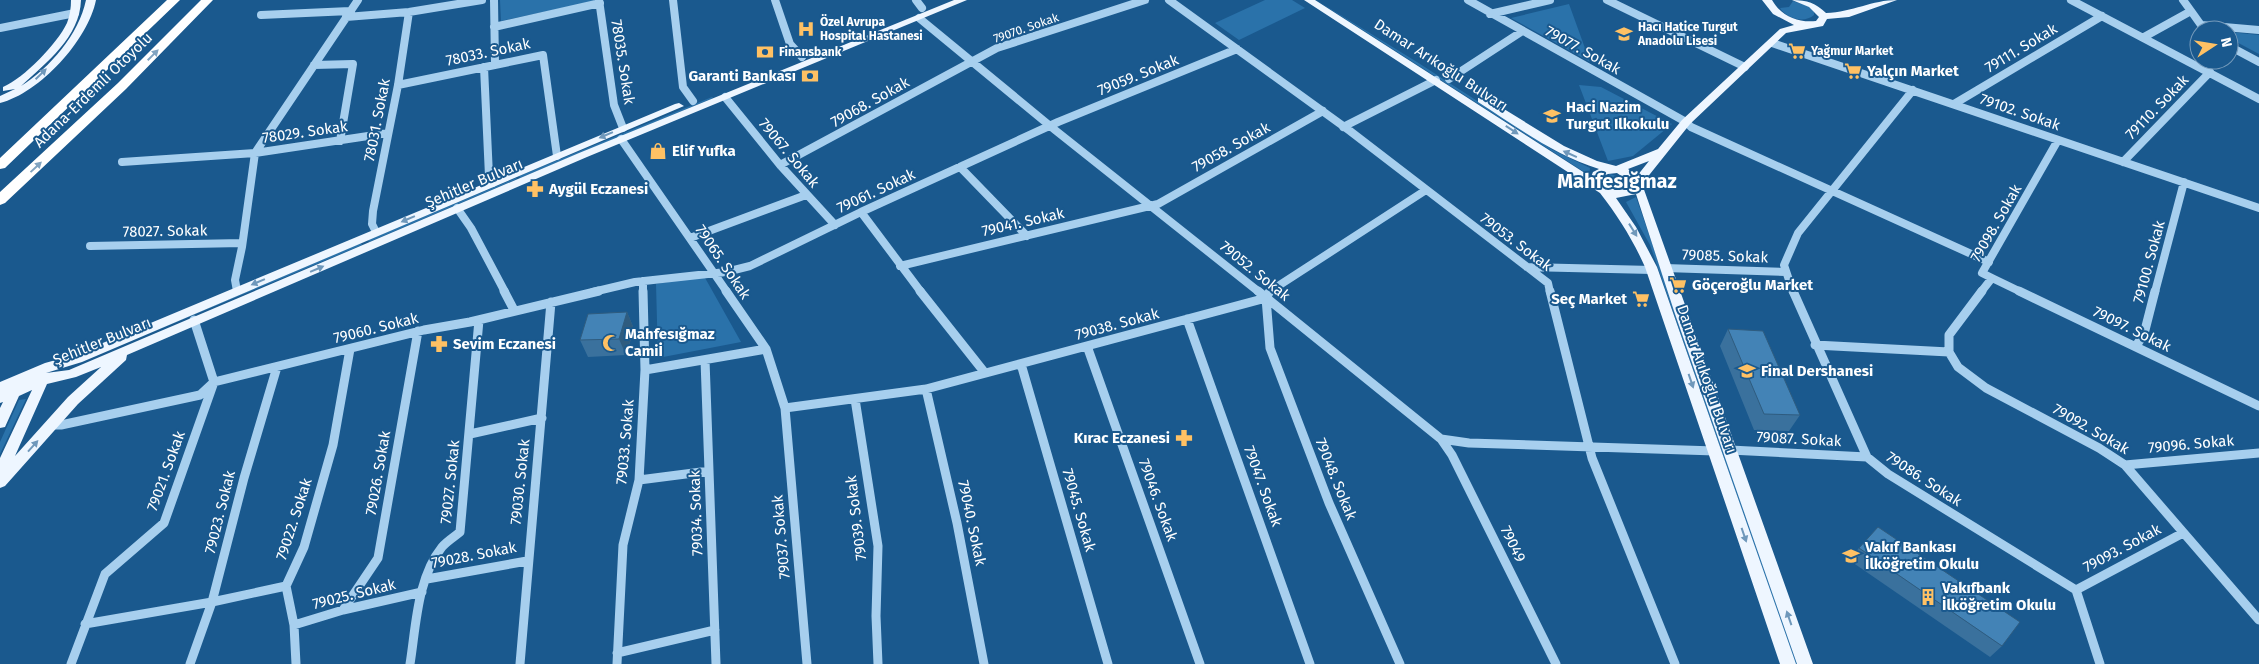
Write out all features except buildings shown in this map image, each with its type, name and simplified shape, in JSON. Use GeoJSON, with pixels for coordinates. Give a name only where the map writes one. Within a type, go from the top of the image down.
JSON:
{"type":"FeatureCollection","features":[{"type":"Feature","properties":{"kind":"highway","name":"Adana-Erdemli Otoyolu"},"geometry":{"type":"LineString","coordinates":[[0,165],[174,0]]}},
{"type":"Feature","properties":{"kind":"highway","name":"Adana-Erdemli Otoyolu"},"geometry":{"type":"LineString","coordinates":[[0,200],[122,86],[207,0]]}},
{"type":"Feature","properties":{"kind":"main road"},"geometry":{"type":"LineString","coordinates":[[0,92],[16,85],[60,42],[74,21],[76,0]]}},
{"type":"Feature","properties":{"kind":"main road"},"geometry":{"type":"LineString","coordinates":[[0,100],[28,86],[74,39],[89,13],[91,0]]}},
{"type":"Feature","properties":{"kind":"main road","name":"Şehitler Bulvarı"},"geometry":{"type":"LineString","coordinates":[[0,398],[42,380],[71,374],[457,208],[692,101],[944,0]]}},
{"type":"Feature","properties":{"kind":"main road","name":"Şehitler Bulvarı"},"geometry":{"type":"LineString","coordinates":[[0,387],[50,366],[76,359],[557,156],[725,96],[919,9],[962,0]]}},
{"type":"Feature","properties":{"kind":"main road","name":"Damar Arıkoğlu Bulvarı"},"geometry":{"type":"LineString","coordinates":[[1309,0],[1436,80],[1604,190],[1620,209],[1659,269],[1730,450],[1805,664]]}},
{"type":"Feature","properties":{"kind":"main road","name":"Damar Arıkoğlu Bulvarı"},"geometry":{"type":"LineString","coordinates":[[1323,0],[1562,151],[1592,164],[1616,170]]}},
{"type":"Feature","properties":{"kind":"main road"},"geometry":{"type":"LineString","coordinates":[[1797,0],[1812,6],[1824,16],[1846,15],[1892,0]]}},
{"type":"Feature","properties":{"kind":"main road"},"geometry":{"type":"LineString","coordinates":[[1766,1],[1783,17],[1795,23],[1806,25]]}},
{"type":"Feature","properties":{"kind":"main road"},"geometry":{"type":"LineString","coordinates":[[1636,184],[1627,174],[1616,170],[1604,170],[1597,175],[1597,183],[1604,190],[1616,194],[1628,194],[1635,188],[1636,184],[1651,168],[1661,152],[1686,122],[1784,31],[1806,25],[1820,24],[1824,16]]}},
{"type":"Feature","properties":{"kind":"main road"},"geometry":{"type":"LineString","coordinates":[[1783,17],[1784,31]]}},
{"type":"Feature","properties":{"kind":"main road"},"geometry":{"type":"LineString","coordinates":[[1616,170],[1661,152]]}},
{"type":"Feature","properties":{"kind":"main road","name":"Damar Arıkoğlu Bulvarı"},"geometry":{"type":"LineString","coordinates":[[1636,184],[1642,196],[1659,269],[1715,451],[1788,664]]}},
{"type":"Feature","properties":{"kind":"main road"},"geometry":{"type":"LineString","coordinates":[[0,482],[75,396],[93,379],[143,342]]}},
{"type":"Feature","properties":{"kind":"main road"},"geometry":{"type":"LineString","coordinates":[[0,473],[50,366]]}},
{"type":"Feature","properties":{"kind":"main road"},"geometry":{"type":"LineString","coordinates":[[0,423],[21,378]]}},
{"type":"Feature","properties":{"kind":"street"},"geometry":{"type":"LineString","coordinates":[[237,291],[234,280],[242,243],[255,153],[358,0]]}},
{"type":"Feature","properties":{"kind":"street"},"geometry":{"type":"LineString","coordinates":[[261,15],[409,12],[482,0]]}},
{"type":"Feature","properties":{"kind":"street"},"geometry":{"type":"LineString","coordinates":[[494,0],[495,64]]}},
{"type":"Feature","properties":{"kind":"street"},"geometry":{"type":"LineString","coordinates":[[673,0],[683,86],[692,101]]}},
{"type":"Feature","properties":{"kind":"street"},"geometry":{"type":"LineString","coordinates":[[774,0],[790,44],[802,57]]}},
{"type":"Feature","properties":{"kind":"street","name":"79070. Sokak"},"geometry":{"type":"LineString","coordinates":[[972,61],[997,48],[1144,0]]}},
{"type":"Feature","properties":{"kind":"street","name":"79053. Sokak"},"geometry":{"type":"LineString","coordinates":[[1169,0],[1343,127],[1548,283],[1589,448],[1675,664]]}},
{"type":"Feature","properties":{"kind":"street","name":"79077. Sokak"},"geometry":{"type":"LineString","coordinates":[[1468,0],[1521,32],[1686,122],[1691,128],[1989,262]]}},
{"type":"Feature","properties":{"kind":"street"},"geometry":{"type":"LineString","coordinates":[[1490,14],[1550,0]]}},
{"type":"Feature","properties":{"kind":"street"},"geometry":{"type":"LineString","coordinates":[[1607,0],[1745,67]]}},
{"type":"Feature","properties":{"kind":"street"},"geometry":{"type":"LineString","coordinates":[[2071,0],[2259,99]]}},
{"type":"Feature","properties":{"kind":"street"},"geometry":{"type":"LineString","coordinates":[[2183,0],[2197,20]]}},
{"type":"Feature","properties":{"kind":"street"},"geometry":{"type":"LineString","coordinates":[[494,27],[599,2]]}},
{"type":"Feature","properties":{"kind":"street","name":"78035. Sokak"},"geometry":{"type":"LineString","coordinates":[[599,2],[614,105],[622,134]]}},
{"type":"Feature","properties":{"kind":"street"},"geometry":{"type":"LineString","coordinates":[[919,9],[972,61],[1050,126]]}},
{"type":"Feature","properties":{"kind":"street"},"geometry":{"type":"LineString","coordinates":[[2144,37],[2191,11]]}},
{"type":"Feature","properties":{"kind":"street","name":"78031. Sokak"},"geometry":{"type":"LineString","coordinates":[[376,232],[372,224],[372,211],[398,85],[409,12]]}},
{"type":"Feature","properties":{"kind":"street"},"geometry":{"type":"LineString","coordinates":[[0,28],[75,13]]}},
{"type":"Feature","properties":{"kind":"street","name":"79111. Sokak"},"geometry":{"type":"LineString","coordinates":[[1954,104],[2102,16]]}},
{"type":"Feature","properties":{"kind":"street"},"geometry":{"type":"LineString","coordinates":[[2239,29],[2259,30]]}},
{"type":"Feature","properties":{"kind":"street"},"geometry":{"type":"LineString","coordinates":[[1449,79],[1521,32]]}},
{"type":"Feature","properties":{"kind":"street","name":"79102. Sokak"},"geometry":{"type":"LineString","coordinates":[[1772,43],[2259,208]]}},
{"type":"Feature","properties":{"kind":"street","name":"79059. Sokak"},"geometry":{"type":"LineString","coordinates":[[1050,126],[1237,49]]}},
{"type":"Feature","properties":{"kind":"street"},"geometry":{"type":"LineString","coordinates":[[2239,51],[2259,62]]}},
{"type":"Feature","properties":{"kind":"street","name":"78033. Sokak"},"geometry":{"type":"LineString","coordinates":[[398,85],[543,55],[557,156]]}},
{"type":"Feature","properties":{"kind":"street","name":"79068. Sokak"},"geometry":{"type":"LineString","coordinates":[[780,165],[972,61]]}},
{"type":"Feature","properties":{"kind":"street"},"geometry":{"type":"LineString","coordinates":[[314,65],[352,64],[340,141]]}},
{"type":"Feature","properties":{"kind":"street"},"geometry":{"type":"LineString","coordinates":[[484,67],[490,176],[493,183]]}},
{"type":"Feature","properties":{"kind":"street","name":"79110. Sokak"},"geometry":{"type":"LineString","coordinates":[[2123,162],[2210,72]]}},
{"type":"Feature","properties":{"kind":"street"},"geometry":{"type":"LineString","coordinates":[[1343,127],[1436,80]]}},
{"type":"Feature","properties":{"kind":"street"},"geometry":{"type":"LineString","coordinates":[[1785,272],[1784,265],[1798,233],[1913,90]]}},
{"type":"Feature","properties":{"kind":"street","name":"79067. Sokak"},"geometry":{"type":"LineString","coordinates":[[725,96],[780,165],[835,225]]}},
{"type":"Feature","properties":{"kind":"street","name":"79058. Sokak"},"geometry":{"type":"LineString","coordinates":[[1152,206],[1322,112]]}},
{"type":"Feature","properties":{"kind":"street","name":"79061. Sokak"},"geometry":{"type":"LineString","coordinates":[[713,273],[750,266],[861,212],[1050,126]]}},
{"type":"Feature","properties":{"kind":"street","name":"79052. Sokak"},"geometry":{"type":"LineString","coordinates":[[1050,126],[1442,440]]}},
{"type":"Feature","properties":{"kind":"street","name":"78029. Sokak"},"geometry":{"type":"LineString","coordinates":[[122,162],[255,153],[388,133]]}},
{"type":"Feature","properties":{"kind":"street","name":"79065. Sokak"},"geometry":{"type":"LineString","coordinates":[[622,134],[713,273],[766,349],[785,408]]}},
{"type":"Feature","properties":{"kind":"street","name":"79098. Sokak"},"geometry":{"type":"LineString","coordinates":[[1949,352],[1949,335],[1992,278],[1982,273],[2058,140]]}},
{"type":"Feature","properties":{"kind":"street"},"geometry":{"type":"LineString","coordinates":[[960,167],[1027,236]]}},
{"type":"Feature","properties":{"kind":"street","name":"79100. Sokak"},"geometry":{"type":"LineString","coordinates":[[2136,346],[2144,334],[2184,182]]}},
{"type":"Feature","properties":{"kind":"street","name":"79038. Sokak"},"geometry":{"type":"LineString","coordinates":[[785,408],[926,389],[1266,298],[1270,290],[1426,190]]}},
{"type":"Feature","properties":{"kind":"street"},"geometry":{"type":"LineString","coordinates":[[690,238],[806,195]]}},
{"type":"Feature","properties":{"kind":"street","name":"79041. Sokak"},"geometry":{"type":"LineString","coordinates":[[900,266],[1152,206]]}},
{"type":"Feature","properties":{"kind":"street"},"geometry":{"type":"LineString","coordinates":[[457,208],[471,228],[514,310]]}},
{"type":"Feature","properties":{"kind":"street"},"geometry":{"type":"LineString","coordinates":[[861,212],[900,266],[985,373]]}},
{"type":"Feature","properties":{"kind":"street","name":"78027. Sokak"},"geometry":{"type":"LineString","coordinates":[[90,246],[242,243]]}},
{"type":"Feature","properties":{"kind":"street","name":"79085. Sokak"},"geometry":{"type":"LineString","coordinates":[[1527,267],[1785,272]]}},
{"type":"Feature","properties":{"kind":"street","name":"79086. Sokak"},"geometry":{"type":"LineString","coordinates":[[1785,272],[1815,345],[1867,457],[1888,474],[2076,590]]}},
{"type":"Feature","properties":{"kind":"street","name":"79060. Sokak"},"geometry":{"type":"LineString","coordinates":[[51,425],[61,425],[200,395],[214,382],[418,331],[479,320],[514,310],[643,281],[713,273]]}},
{"type":"Feature","properties":{"kind":"street","name":"79097. Sokak"},"geometry":{"type":"LineString","coordinates":[[1992,278],[2259,406]]}},
{"type":"Feature","properties":{"kind":"street","name":"79033. Sokak"},"geometry":{"type":"LineString","coordinates":[[617,659],[622,545],[639,480],[645,370],[643,281]]}},
{"type":"Feature","properties":{"kind":"street","name":"79048. Sokak"},"geometry":{"type":"LineString","coordinates":[[1266,298],[1270,348],[1328,503],[1400,664]]}},
{"type":"Feature","properties":{"kind":"street","name":"79030. Sokak"},"geometry":{"type":"LineString","coordinates":[[520,664],[551,302]]}},
{"type":"Feature","properties":{"kind":"street","name":"79047. Sokak"},"geometry":{"type":"LineString","coordinates":[[1187,318],[1310,664]]}},
{"type":"Feature","properties":{"kind":"street"},"geometry":{"type":"LineString","coordinates":[[194,320],[214,382]]}},
{"type":"Feature","properties":{"kind":"street","name":"79027. Sokak"},"geometry":{"type":"LineString","coordinates":[[410,664],[422,592],[440,548],[460,532],[479,320]]}},
{"type":"Feature","properties":{"kind":"street","name":"79026. Sokak"},"geometry":{"type":"LineString","coordinates":[[343,610],[378,558],[418,331]]}},
{"type":"Feature","properties":{"kind":"street"},"geometry":{"type":"LineString","coordinates":[[1815,345],[1949,352]]}},
{"type":"Feature","properties":{"kind":"street","name":"79046. Sokak"},"geometry":{"type":"LineString","coordinates":[[1087,346],[1200,664]]}},
{"type":"Feature","properties":{"kind":"street","name":"79022. Sokak"},"geometry":{"type":"LineString","coordinates":[[286,586],[304,547],[333,445],[350,349]]}},
{"type":"Feature","properties":{"kind":"street"},"geometry":{"type":"LineString","coordinates":[[645,370],[766,349]]}},
{"type":"Feature","properties":{"kind":"street","name":"79092. Sokak"},"geometry":{"type":"LineString","coordinates":[[1949,352],[1958,367],[1986,388],[2099,448],[2125,465],[2259,620]]}},
{"type":"Feature","properties":{"kind":"street","name":"79034. Sokak"},"geometry":{"type":"LineString","coordinates":[[706,360],[716,664]]}},
{"type":"Feature","properties":{"kind":"street","name":"79045. Sokak"},"geometry":{"type":"LineString","coordinates":[[1021,364],[1108,664]]}},
{"type":"Feature","properties":{"kind":"street","name":"79023. Sokak"},"geometry":{"type":"LineString","coordinates":[[190,664],[212,602],[244,478],[277,367]]}},
{"type":"Feature","properties":{"kind":"street","name":"79021. Sokak"},"geometry":{"type":"LineString","coordinates":[[70,664],[105,574],[164,522],[214,382]]}},
{"type":"Feature","properties":{"kind":"street","name":"79040. Sokak"},"geometry":{"type":"LineString","coordinates":[[926,389],[957,523],[984,664]]}},
{"type":"Feature","properties":{"kind":"street","name":"79039. Sokak"},"geometry":{"type":"LineString","coordinates":[[855,399],[878,546],[876,616],[878,664]]}},
{"type":"Feature","properties":{"kind":"street","name":"79037. Sokak"},"geometry":{"type":"LineString","coordinates":[[785,408],[807,664]]}},
{"type":"Feature","properties":{"kind":"street"},"geometry":{"type":"LineString","coordinates":[[470,434],[542,418]]}},
{"type":"Feature","properties":{"kind":"street"},"geometry":{"type":"LineString","coordinates":[[1442,440],[1469,443],[1589,448],[1715,451]]}},
{"type":"Feature","properties":{"kind":"street","name":"79049"},"geometry":{"type":"LineString","coordinates":[[1442,440],[1452,455],[1556,664]]}},
{"type":"Feature","properties":{"kind":"street"},"geometry":{"type":"LineString","coordinates":[[2244,455],[2259,448]]}},
{"type":"Feature","properties":{"kind":"street","name":"79087. Sokak"},"geometry":{"type":"LineString","coordinates":[[1730,450],[1867,457]]}},
{"type":"Feature","properties":{"kind":"street","name":"79096. Sokak"},"geometry":{"type":"LineString","coordinates":[[2125,465],[2259,453]]}},
{"type":"Feature","properties":{"kind":"street"},"geometry":{"type":"LineString","coordinates":[[639,480],[709,471]]}},
{"type":"Feature","properties":{"kind":"street","name":"79093. Sokak"},"geometry":{"type":"LineString","coordinates":[[2076,590],[2182,532]]}},
{"type":"Feature","properties":{"kind":"street","name":"79028. Sokak"},"geometry":{"type":"LineString","coordinates":[[427,579],[528,561]]}},
{"type":"Feature","properties":{"kind":"street"},"geometry":{"type":"LineString","coordinates":[[85,624],[212,602],[286,586],[294,625],[296,664]]}},
{"type":"Feature","properties":{"kind":"street"},"geometry":{"type":"LineString","coordinates":[[2076,590],[2100,664]]}},
{"type":"Feature","properties":{"kind":"street","name":"79025. Sokak"},"geometry":{"type":"LineString","coordinates":[[294,625],[343,610],[422,592]]}},
{"type":"Feature","properties":{"kind":"street"},"geometry":{"type":"LineString","coordinates":[[617,659],[715,630]]}},
{"type":"Feature","properties":{"kind":"shaded area"},"geometry":{"type":"Polygon","coordinates":[[[500,0],[595,0],[595,1],[501,21],[500,0]]]}},
{"type":"Feature","properties":{"kind":"shaded area"},"geometry":{"type":"Polygon","coordinates":[[[1265,0],[1292,0],[1305,8],[1239,40],[1215,23],[1265,0]]]}},
{"type":"Feature","properties":{"kind":"shaded area"},"geometry":{"type":"Polygon","coordinates":[[[1316,0],[1417,62],[1553,150],[1590,168],[1589,175],[1316,0]]]}},
{"type":"Feature","properties":{"kind":"shaded area"},"geometry":{"type":"Polygon","coordinates":[[[1793,1],[1808,6],[1814,12],[1814,15],[1810,18],[1796,19],[1786,15],[1780,8],[1789,7],[1793,1]]]}},
{"type":"Feature","properties":{"kind":"shaded area"},"geometry":{"type":"Polygon","coordinates":[[[1569,4],[1590,62],[1511,18],[1569,4]]]}},
{"type":"Feature","properties":{"kind":"shaded area"},"geometry":{"type":"Polygon","coordinates":[[[2239,33],[2259,35],[2259,54],[2239,43],[2239,33]]]}},
{"type":"Feature","properties":{"kind":"shaded area"},"geometry":{"type":"Polygon","coordinates":[[[1579,85],[1601,87],[1672,124],[1633,156],[1608,161],[1579,85]]]}},
{"type":"Feature","properties":{"kind":"shaded area"},"geometry":{"type":"Polygon","coordinates":[[[712,97],[520,178],[519,176],[712,97]]]}},
{"type":"Feature","properties":{"kind":"shaded area"},"geometry":{"type":"Polygon","coordinates":[[[1610,174],[1624,178],[1628,186],[1620,190],[1608,187],[1604,179],[1610,174]]]}},
{"type":"Feature","properties":{"kind":"shaded area"},"geometry":{"type":"Polygon","coordinates":[[[516,178],[369,242],[368,240],[516,178]]]}},
{"type":"Feature","properties":{"kind":"shaded area"},"geometry":{"type":"Polygon","coordinates":[[[1636,197],[1797,664],[1795,664],[1650,245],[1626,202],[1636,197]]]}},
{"type":"Feature","properties":{"kind":"shaded area"},"geometry":{"type":"Polygon","coordinates":[[[361,243],[362,245],[136,339],[361,243]]]}},
{"type":"Feature","properties":{"kind":"shaded area"},"geometry":{"type":"Polygon","coordinates":[[[704,276],[741,342],[658,358],[656,284],[704,276]]]}},
{"type":"Feature","properties":{"kind":"shaded area"},"geometry":{"type":"Polygon","coordinates":[[[26,399],[0,454],[0,442],[19,400],[26,399]]]}},
{"type":"Feature","properties":{"kind":"place","name":"Özel Avrupa Hospital Hastanesi"},"geometry":{"type":"Point","coordinates":[806,29]}},
{"type":"Feature","properties":{"kind":"place","name":"Hacı Hatice Turgut Anadolu Lisesi"},"geometry":{"type":"Point","coordinates":[1624,34]}},
{"type":"Feature","properties":{"kind":"place","name":"Yağmur Market"},"geometry":{"type":"Point","coordinates":[1797,51]}},
{"type":"Feature","properties":{"kind":"place","name":"Finansbank"},"geometry":{"type":"Point","coordinates":[765,52]}},
{"type":"Feature","properties":{"kind":"place","name":"Yalçın Market"},"geometry":{"type":"Point","coordinates":[1853,71]}},
{"type":"Feature","properties":{"kind":"place","name":"Garanti Bankası"},"geometry":{"type":"Point","coordinates":[810,76]}},
{"type":"Feature","properties":{"kind":"place","name":"Haci Nazim Turgut Ilkokulu"},"geometry":{"type":"Point","coordinates":[1552,116]}},
{"type":"Feature","properties":{"kind":"place","name":"Elif Yufka"},"geometry":{"type":"Point","coordinates":[658,151]}},
{"type":"Feature","properties":{"kind":"place","name":"Aygül Eczanesi"},"geometry":{"type":"Point","coordinates":[535,189]}},
{"type":"Feature","properties":{"kind":"place","name":"Göçeroğlu Market"},"geometry":{"type":"Point","coordinates":[1678,285]}},
{"type":"Feature","properties":{"kind":"place","name":"Seç Market"},"geometry":{"type":"Point","coordinates":[1641,299]}},
{"type":"Feature","properties":{"kind":"place","name":"Mahfesığmaz Camiİ"},"geometry":{"type":"Point","coordinates":[611,343]}},
{"type":"Feature","properties":{"kind":"place","name":"Sevim Eczanesi"},"geometry":{"type":"Point","coordinates":[439,344]}},
{"type":"Feature","properties":{"kind":"place","name":"Final Dershanesi"},"geometry":{"type":"Point","coordinates":[1747,371]}},
{"type":"Feature","properties":{"kind":"place","name":"Kırac Eczanesi"},"geometry":{"type":"Point","coordinates":[1184,438]}},
{"type":"Feature","properties":{"kind":"place","name":"Vakıf Bankası İlköğretim Okulu"},"geometry":{"type":"Point","coordinates":[1851,556]}},
{"type":"Feature","properties":{"kind":"place","name":"Vakıfbank İlköğretim Okulu"},"geometry":{"type":"Point","coordinates":[1928,597]}},
{"type":"Feature","properties":{"kind":"district","name":"Mahfesığmaz"},"geometry":{"type":"Point","coordinates":[1617,181]}}]}
